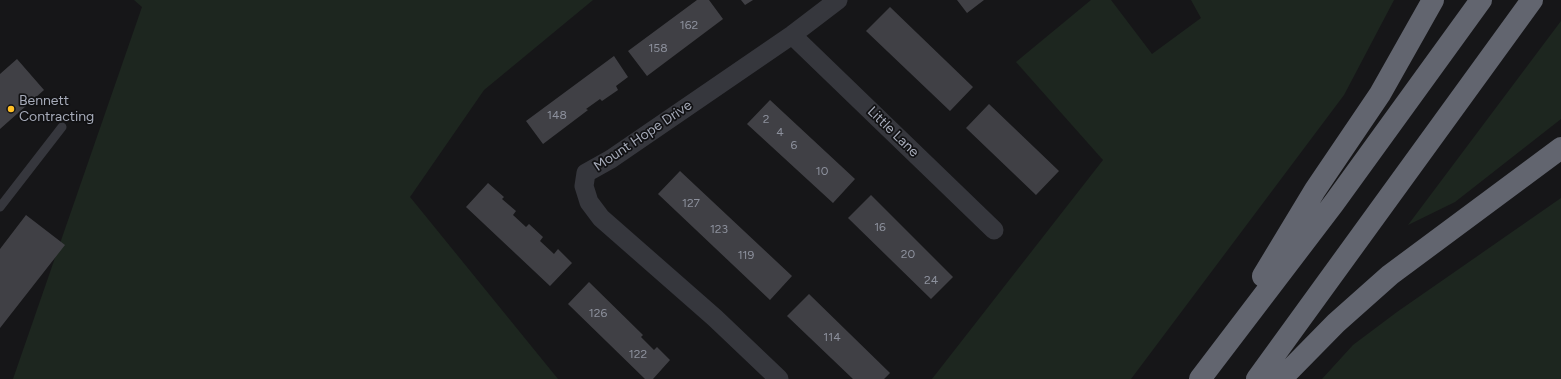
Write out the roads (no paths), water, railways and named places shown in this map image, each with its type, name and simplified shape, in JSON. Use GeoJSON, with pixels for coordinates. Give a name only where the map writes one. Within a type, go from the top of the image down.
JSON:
{"type":"FeatureCollection","features":[{"type":"Feature","properties":{"kind":"highway"},"geometry":{"type":"LineString","coordinates":[[1202,377],[1315,190],[1380,94],[1433,0]]}},
{"type":"Feature","properties":{"kind":"highway"},"geometry":{"type":"LineString","coordinates":[[1202,377],[1334,203],[1481,0]]}},
{"type":"Feature","properties":{"kind":"highway"},"geometry":{"type":"LineString","coordinates":[[1257,379],[1532,0]]}},
{"type":"Feature","properties":{"kind":"highway"},"geometry":{"type":"LineString","coordinates":[[1281,379],[1336,323],[1390,275],[1561,148]]}},
{"type":"Feature","properties":{"kind":"street","name":"Mount Hope Drive"},"geometry":{"type":"LineString","coordinates":[[779,379],[716,318],[601,218],[589,202],[584,186],[586,173],[610,159],[792,35],[838,0]]}},
{"type":"Feature","properties":{"kind":"street","name":"Little Lane"},"geometry":{"type":"LineString","coordinates":[[792,35],[994,230]]}},
{"type":"Feature","properties":{"kind":"lane"},"geometry":{"type":"LineString","coordinates":[[0,207],[62,127]]}},
{"type":"Feature","properties":{"kind":"place","name":"Bennett Contracting"},"geometry":{"type":"Point","coordinates":[11,109]}}]}
